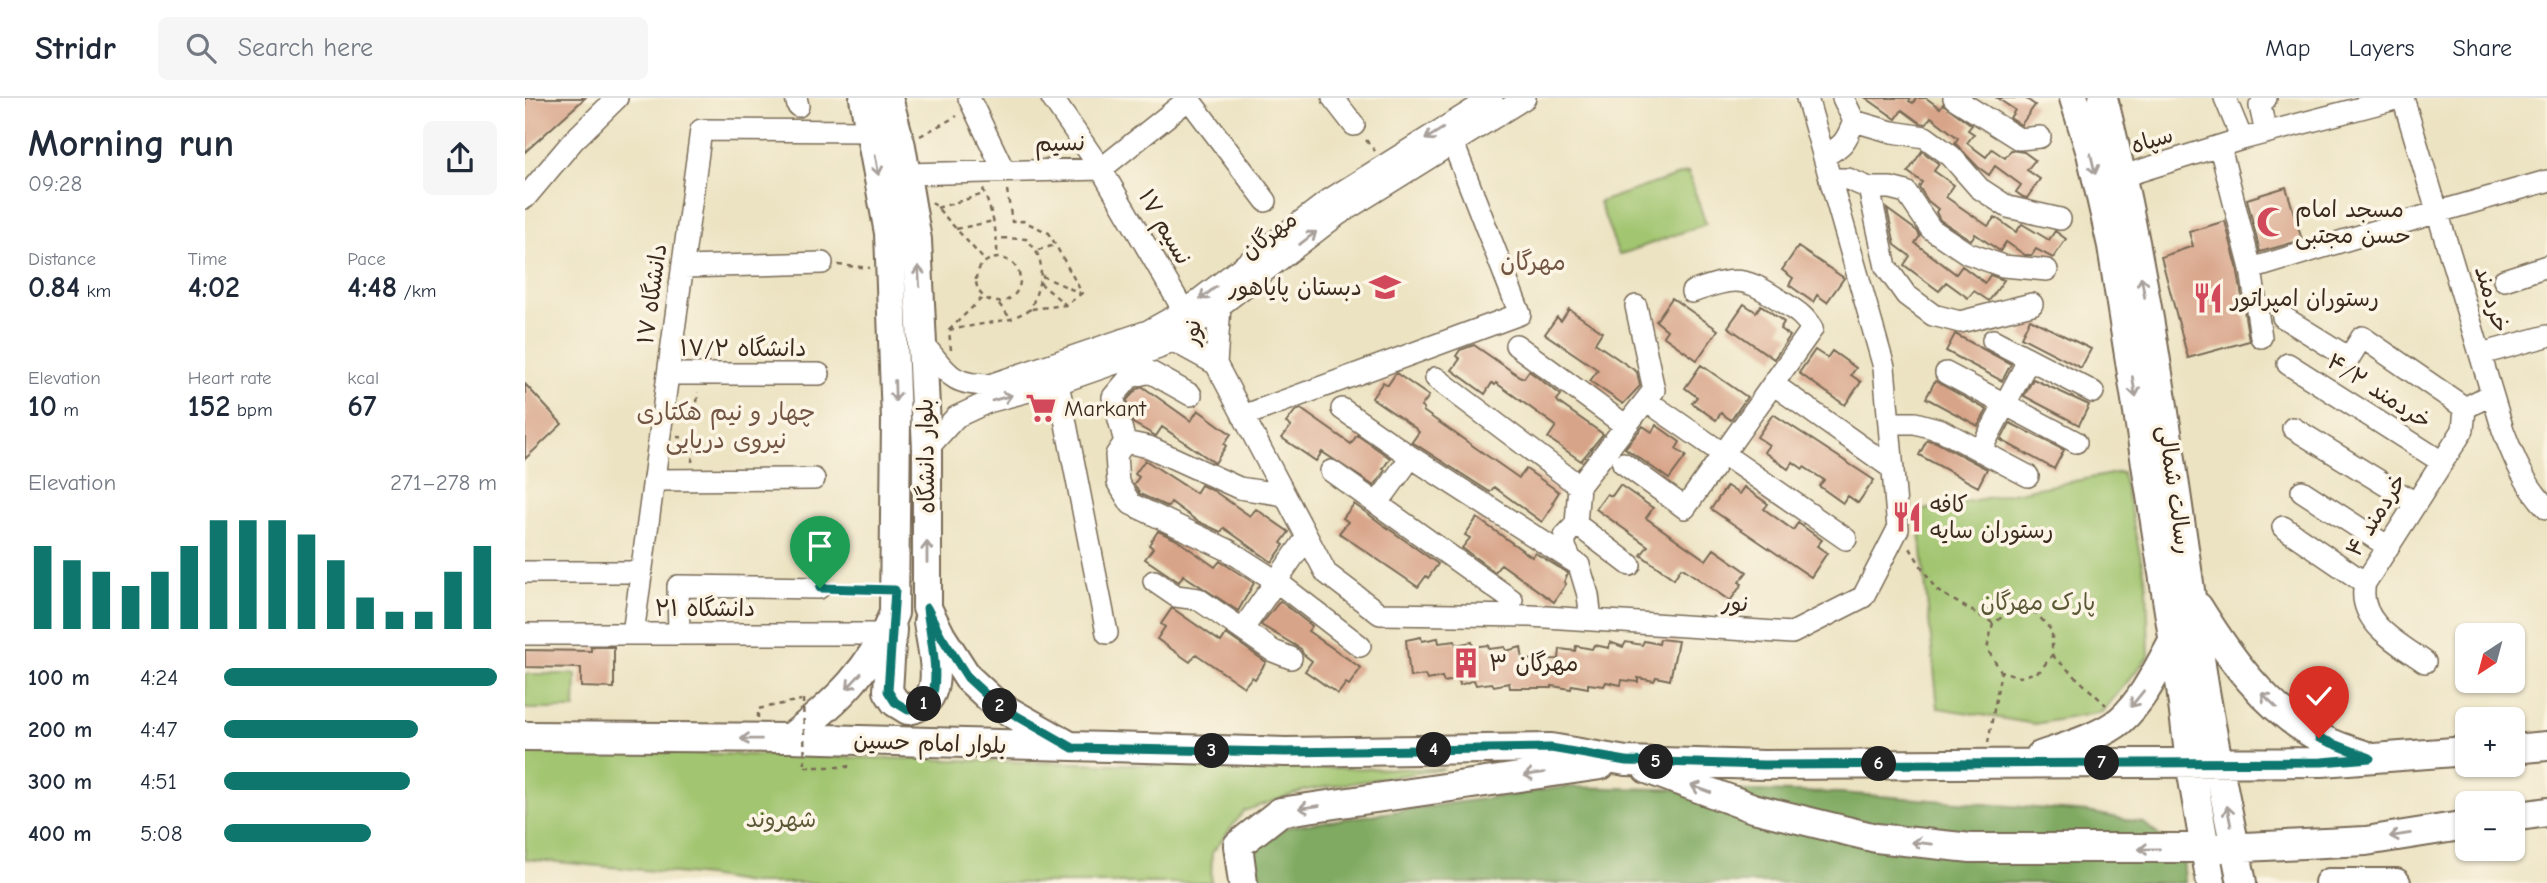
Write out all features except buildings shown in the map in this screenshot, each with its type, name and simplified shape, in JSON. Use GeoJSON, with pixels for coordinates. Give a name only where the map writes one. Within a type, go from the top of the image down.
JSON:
{"type":"FeatureCollection","features":[{"type":"Feature","properties":{"kind":"main road","name":"بلوار دانشگاه"},"geometry":{"type":"LineString","coordinates":[[864,98],[889,233],[891,271],[896,420],[888,691],[895,702],[908,710],[922,707],[932,695],[935,679],[927,608],[927,449],[931,333],[894,104]]}},
{"type":"Feature","properties":{"kind":"main road","name":"رسالت شمالی"},"geometry":{"type":"LineString","coordinates":[[2074,98],[2091,153],[2112,246],[2173,641],[2193,687],[2218,760],[2242,883]]}},
{"type":"Feature","properties":{"kind":"main road","name":"رسالت شمالی"},"geometry":{"type":"LineString","coordinates":[[2103,98],[2123,176],[2160,388],[2191,597],[2193,687],[2190,762],[2211,883]]}},
{"type":"Feature","properties":{"kind":"main road"},"geometry":{"type":"LineString","coordinates":[[893,326],[931,333]]}},
{"type":"Feature","properties":{"kind":"main road"},"geometry":{"type":"LineString","coordinates":[[2191,597],[2242,673],[2281,711],[2319,738],[2370,758]]}},
{"type":"Feature","properties":{"kind":"main road","name":"بلوار دانشگاه"},"geometry":{"type":"LineString","coordinates":[[927,608],[968,678],[996,704],[1073,748]]}},
{"type":"Feature","properties":{"kind":"main road"},"geometry":{"type":"LineString","coordinates":[[790,738],[836,701],[863,671],[891,612]]}},
{"type":"Feature","properties":{"kind":"main road"},"geometry":{"type":"LineString","coordinates":[[2018,763],[2077,743],[2120,721],[2147,687],[2173,641]]}},
{"type":"Feature","properties":{"kind":"main road","name":"بلوار امام حسین"},"geometry":{"type":"LineString","coordinates":[[525,736],[790,738],[1286,752],[1551,748],[1626,761],[1764,765],[2218,760],[2322,762],[2455,752]]}},
{"type":"Feature","properties":{"kind":"main road"},"geometry":{"type":"LineString","coordinates":[[2525,748],[2547,746]]}},
{"type":"Feature","properties":{"kind":"main road"},"geometry":{"type":"LineString","coordinates":[[1243,883],[1238,845],[1280,812],[1626,761],[1753,808],[1876,838],[1971,848],[2224,848],[2366,841],[2455,827]]}},
{"type":"Feature","properties":{"kind":"main road"},"geometry":{"type":"LineString","coordinates":[[2525,815],[2547,812]]}},
{"type":"Feature","properties":{"kind":"main road"},"geometry":{"type":"LineString","coordinates":[[2329,883],[2396,883]]}},
{"type":"Feature","properties":{"kind":"street"},"geometry":{"type":"LineString","coordinates":[[525,198],[573,141],[617,98]]}},
{"type":"Feature","properties":{"kind":"street","name":"نسیم ۱۷"},"geometry":{"type":"LineString","coordinates":[[1052,98],[1101,169],[1184,311]]}},
{"type":"Feature","properties":{"kind":"street"},"geometry":{"type":"LineString","coordinates":[[1189,98],[1266,201]]}},
{"type":"Feature","properties":{"kind":"street","name":"نسیم"},"geometry":{"type":"LineString","coordinates":[[906,174],[1101,169],[1189,98]]}},
{"type":"Feature","properties":{"kind":"street"},"geometry":{"type":"LineString","coordinates":[[1333,98],[1354,125]]}},
{"type":"Feature","properties":{"kind":"street","name":"مهرگان"},"geometry":{"type":"LineString","coordinates":[[964,383],[990,385],[1148,331],[1525,98]]}},
{"type":"Feature","properties":{"kind":"street"},"geometry":{"type":"LineString","coordinates":[[1807,98],[1884,367],[1898,529]]}},
{"type":"Feature","properties":{"kind":"street"},"geometry":{"type":"LineString","coordinates":[[1824,156],[1841,147],[1854,121],[1843,98]]}},
{"type":"Feature","properties":{"kind":"street"},"geometry":{"type":"LineString","coordinates":[[1954,98],[2019,139],[2040,138]]}},
{"type":"Feature","properties":{"kind":"street"},"geometry":{"type":"LineString","coordinates":[[2225,98],[2239,131]]}},
{"type":"Feature","properties":{"kind":"street"},"geometry":{"type":"LineString","coordinates":[[2266,98],[2260,107],[2266,133]]}},
{"type":"Feature","properties":{"kind":"street","name":"سپاه"},"geometry":{"type":"LineString","coordinates":[[2123,176],[2220,147],[2239,131],[2266,133],[2401,98]]}},
{"type":"Feature","properties":{"kind":"street","name":"خردمند"},"geometry":{"type":"LineString","coordinates":[[2401,98],[2438,212],[2491,394],[2517,466],[2533,493],[2547,508]]}},
{"type":"Feature","properties":{"kind":"street","name":"مهرگان"},"geometry":{"type":"LineString","coordinates":[[927,449],[956,417],[988,402],[1058,383],[1159,348],[1172,340],[1220,306],[1261,263],[1329,200],[1487,99]]}},
{"type":"Feature","properties":{"kind":"street"},"geometry":{"type":"LineString","coordinates":[[972,102],[1004,171]]}},
{"type":"Feature","properties":{"kind":"street"},"geometry":{"type":"LineString","coordinates":[[1854,121],[1892,132],[1925,137],[1951,156],[1979,188],[2008,207],[2060,219]]}},
{"type":"Feature","properties":{"kind":"street","name":"دانشگاه ۱۷"},"geometry":{"type":"LineString","coordinates":[[633,634],[701,130],[871,131]]}},
{"type":"Feature","properties":{"kind":"street"},"geometry":{"type":"LineString","coordinates":[[1243,416],[1520,314],[1453,143]]}},
{"type":"Feature","properties":{"kind":"street"},"geometry":{"type":"LineString","coordinates":[[2220,147],[2251,269],[2261,337]]}},
{"type":"Feature","properties":{"kind":"street"},"geometry":{"type":"LineString","coordinates":[[1830,179],[1848,179],[1869,188],[1890,188],[1906,192],[1931,229],[1967,253],[2003,267],[2047,270]]}},
{"type":"Feature","properties":{"kind":"street"},"geometry":{"type":"LineString","coordinates":[[2251,269],[2547,181]]}},
{"type":"Feature","properties":{"kind":"street"},"geometry":{"type":"LineString","coordinates":[[1869,188],[1886,267],[1906,295],[1933,315],[1960,322],[2032,304]]}},
{"type":"Feature","properties":{"kind":"street"},"geometry":{"type":"LineString","coordinates":[[683,267],[821,263]]}},
{"type":"Feature","properties":{"kind":"street"},"geometry":{"type":"LineString","coordinates":[[2504,279],[2547,267]]}},
{"type":"Feature","properties":{"kind":"street"},"geometry":{"type":"LineString","coordinates":[[1623,463],[1685,508],[1812,329],[1805,317],[1750,282],[1723,281],[1692,292]]}},
{"type":"Feature","properties":{"kind":"street","name":"نور"},"geometry":{"type":"LineString","coordinates":[[1220,306],[1216,364],[1243,416],[1326,573],[1380,614],[1531,616],[1792,633],[1863,597],[1898,529]]}},
{"type":"Feature","properties":{"kind":"street"},"geometry":{"type":"LineString","coordinates":[[1571,560],[1565,547],[1565,536],[1576,524],[1579,485],[1654,390],[1636,306]]}},
{"type":"Feature","properties":{"kind":"street"},"geometry":{"type":"LineString","coordinates":[[2283,317],[2349,358],[2362,337],[2465,408],[2491,394]]}},
{"type":"Feature","properties":{"kind":"street"},"geometry":{"type":"LineString","coordinates":[[931,333],[964,383],[957,396],[958,406],[970,411]]}},
{"type":"Feature","properties":{"kind":"street"},"geometry":{"type":"LineString","coordinates":[[2481,354],[2547,336]]}},
{"type":"Feature","properties":{"kind":"street","name":"نور"},"geometry":{"type":"LineString","coordinates":[[1172,340],[1216,364]]}},
{"type":"Feature","properties":{"kind":"street"},"geometry":{"type":"LineString","coordinates":[[1993,340],[2093,392]]}},
{"type":"Feature","properties":{"kind":"street"},"geometry":{"type":"LineString","coordinates":[[1516,345],[1626,426]]}},
{"type":"Feature","properties":{"kind":"street"},"geometry":{"type":"LineString","coordinates":[[1980,451],[2029,359]]}},
{"type":"Feature","properties":{"kind":"street","name":"خردمند ۴/۲"},"geometry":{"type":"LineString","coordinates":[[2288,364],[2442,462]]}},
{"type":"Feature","properties":{"kind":"street"},"geometry":{"type":"LineString","coordinates":[[1125,442],[1112,397],[1130,376],[1150,372],[1191,395]]}},
{"type":"Feature","properties":{"kind":"street"},"geometry":{"type":"LineString","coordinates":[[1946,373],[2076,442]]}},
{"type":"Feature","properties":{"kind":"street","name":"دانشگاه ۱۷/۲"},"geometry":{"type":"LineString","coordinates":[[668,374],[819,374]]}},
{"type":"Feature","properties":{"kind":"street"},"geometry":{"type":"LineString","coordinates":[[1436,378],[1579,485]]}},
{"type":"Feature","properties":{"kind":"street"},"geometry":{"type":"LineString","coordinates":[[1058,383],[1107,634]]}},
{"type":"Feature","properties":{"kind":"street"},"geometry":{"type":"LineString","coordinates":[[1773,384],[1893,469]]}},
{"type":"Feature","properties":{"kind":"street"},"geometry":{"type":"LineString","coordinates":[[1657,408],[1846,539]]}},
{"type":"Feature","properties":{"kind":"street","name":"خردمند ۴"},"geometry":{"type":"LineString","coordinates":[[2425,662],[2376,625],[2366,611],[2362,595],[2365,583],[2387,546],[2463,430],[2465,408]]}},
{"type":"Feature","properties":{"kind":"street"},"geometry":{"type":"LineString","coordinates":[[1342,409],[1411,457],[1579,565],[1588,595],[1591,620]]}},
{"type":"Feature","properties":{"kind":"street"},"geometry":{"type":"LineString","coordinates":[[1889,424],[1915,423],[1941,430],[2028,476]]}},
{"type":"Feature","properties":{"kind":"street"},"geometry":{"type":"LineString","coordinates":[[2293,428],[2415,503]]}},
{"type":"Feature","properties":{"kind":"street"},"geometry":{"type":"LineString","coordinates":[[1125,442],[1149,446],[1239,488],[1285,495]]}},
{"type":"Feature","properties":{"kind":"street"},"geometry":{"type":"LineString","coordinates":[[1125,442],[1116,455],[1118,483],[1131,505],[1228,550],[1276,581],[1360,646]]}},
{"type":"Feature","properties":{"kind":"street"},"geometry":{"type":"LineString","coordinates":[[1377,504],[1411,457]]}},
{"type":"Feature","properties":{"kind":"street"},"geometry":{"type":"LineString","coordinates":[[1331,471],[1512,600]]}},
{"type":"Feature","properties":{"kind":"street"},"geometry":{"type":"LineString","coordinates":[[654,480],[814,479]]}},
{"type":"Feature","properties":{"kind":"street"},"geometry":{"type":"LineString","coordinates":[[2302,491],[2387,546]]}},
{"type":"Feature","properties":{"kind":"street"},"geometry":{"type":"LineString","coordinates":[[1576,524],[1630,565]]}},
{"type":"Feature","properties":{"kind":"street"},"geometry":{"type":"LineString","coordinates":[[2283,527],[2365,583]]}},
{"type":"Feature","properties":{"kind":"street"},"geometry":{"type":"LineString","coordinates":[[1242,629],[1307,537]]}},
{"type":"Feature","properties":{"kind":"street"},"geometry":{"type":"LineString","coordinates":[[525,572],[641,572]]}},
{"type":"Feature","properties":{"kind":"street"},"geometry":{"type":"LineString","coordinates":[[1153,581],[1176,596],[1198,599],[1273,651],[1291,658]]}},
{"type":"Feature","properties":{"kind":"street"},"geometry":{"type":"LineString","coordinates":[[679,634],[678,586],[820,588]]}},
{"type":"Feature","properties":{"kind":"street","name":"دانشگاه ۲۱"},"geometry":{"type":"LineString","coordinates":[[525,634],[679,634],[891,612]]}},
{"type":"Feature","properties":{"kind":"path"},"geometry":{"type":"LineString","coordinates":[[901,146],[972,102]]}},
{"type":"Feature","properties":{"kind":"path"},"geometry":{"type":"LineString","coordinates":[[1354,125],[1385,164]]}},
{"type":"Feature","properties":{"kind":"path"},"geometry":{"type":"LineString","coordinates":[[1004,171],[1012,222],[1023,221],[1049,233],[1082,293]]}},
{"type":"Feature","properties":{"kind":"path"},"geometry":{"type":"LineString","coordinates":[[977,172],[995,220],[998,239],[996,257]]}},
{"type":"Feature","properties":{"kind":"path"},"geometry":{"type":"LineString","coordinates":[[937,208],[985,194]]}},
{"type":"Feature","properties":{"kind":"path"},"geometry":{"type":"LineString","coordinates":[[928,197],[986,262]]}},
{"type":"Feature","properties":{"kind":"path"},"geometry":{"type":"LineString","coordinates":[[956,229],[995,220]]}},
{"type":"Feature","properties":{"kind":"path"},"geometry":{"type":"LineString","coordinates":[[998,239],[1026,239],[1038,250],[1041,276],[1031,309]]}},
{"type":"Feature","properties":{"kind":"path"},"geometry":{"type":"LineString","coordinates":[[1038,250],[1056,245]]}},
{"type":"Feature","properties":{"kind":"path"},"geometry":{"type":"LineString","coordinates":[[999,304],[1015,296],[1021,279],[1013,263],[996,257],[980,265],[974,281],[982,298],[999,304],[1011,319]]}},
{"type":"Feature","properties":{"kind":"path"},"geometry":{"type":"LineString","coordinates":[[821,263],[891,271]]}},
{"type":"Feature","properties":{"kind":"path"},"geometry":{"type":"LineString","coordinates":[[1041,276],[1082,293]]}},
{"type":"Feature","properties":{"kind":"path"},"geometry":{"type":"LineString","coordinates":[[1039,283],[1066,305]]}},
{"type":"Feature","properties":{"kind":"path"},"geometry":{"type":"LineString","coordinates":[[931,333],[1011,319],[1031,309],[1066,305],[1082,293]]}},
{"type":"Feature","properties":{"kind":"path"},"geometry":{"type":"LineString","coordinates":[[931,333],[982,298]]}},
{"type":"Feature","properties":{"kind":"path"},"geometry":{"type":"LineString","coordinates":[[931,333],[964,383]]}},
{"type":"Feature","properties":{"kind":"path"},"geometry":{"type":"LineString","coordinates":[[691,480],[700,374]]}},
{"type":"Feature","properties":{"kind":"path"},"geometry":{"type":"LineString","coordinates":[[1898,529],[1936,590],[1993,623]]}},
{"type":"Feature","properties":{"kind":"path"},"geometry":{"type":"LineString","coordinates":[[820,588],[891,612]]}},
{"type":"Feature","properties":{"kind":"path"},"geometry":{"type":"LineString","coordinates":[[2013,610],[2036,613],[2052,631],[2052,655],[2040,671],[2020,677],[2001,671],[1987,649],[1993,623],[2013,610]]}},
{"type":"Feature","properties":{"kind":"path"},"geometry":{"type":"LineString","coordinates":[[2052,655],[2111,709]]}},
{"type":"Feature","properties":{"kind":"path"},"geometry":{"type":"LineString","coordinates":[[1988,747],[2001,671]]}},
{"type":"Feature","properties":{"kind":"path"},"geometry":{"type":"LineString","coordinates":[[758,709],[803,699],[805,767],[848,767]]}},
{"type":"Feature","properties":{"kind":"green space"},"geometry":{"type":"Polygon","coordinates":[[[1688,172],[1706,224],[1619,255],[1599,202],[1688,172]]]}},
{"type":"Feature","properties":{"kind":"green space","name":"پارک مهرگان"},"geometry":{"type":"Polygon","coordinates":[[[2122,472],[2147,586],[2149,656],[2102,712],[2035,724],[1938,708],[1918,511],[2122,472]]]}},
{"type":"Feature","properties":{"kind":"green space"},"geometry":{"type":"Polygon","coordinates":[[[525,674],[576,674],[575,709],[525,709],[525,674]]]}},
{"type":"Feature","properties":{"kind":"green space","name":"شهروند"},"geometry":{"type":"Polygon","coordinates":[[[525,749],[1099,764],[1444,769],[1306,790],[1244,811],[1212,853],[1211,883],[749,883],[707,876],[525,859],[525,749]]]}},
{"type":"Feature","properties":{"kind":"green space"},"geometry":{"type":"Polygon","coordinates":[[[1565,787],[1840,793],[2088,812],[2144,823],[2183,856],[2185,883],[1248,883],[1245,880],[1255,848],[1288,827],[1565,787]]]}},
{"type":"Feature","properties":{"kind":"place","name":"مسجد امام حسن مجتبی"},"geometry":{"type":"Point","coordinates":[2272,222]}},
{"type":"Feature","properties":{"kind":"place","name":"دبستان پایاهور"},"geometry":{"type":"Point","coordinates":[1385,287]}},
{"type":"Feature","properties":{"kind":"place","name":"رستوران امپراتور"},"geometry":{"type":"Point","coordinates":[2208,298]}},
{"type":"Feature","properties":{"kind":"place","name":"Markant"},"geometry":{"type":"Point","coordinates":[1041,408]}},
{"type":"Feature","properties":{"kind":"place","name":"کافه رستوران سایه"},"geometry":{"type":"Point","coordinates":[1907,517]}},
{"type":"Feature","properties":{"kind":"place","name":"مهرگان ۳"},"geometry":{"type":"Point","coordinates":[1466,663]}},
{"type":"Feature","properties":{"kind":"district","name":"مهرگان"},"geometry":{"type":"Point","coordinates":[1533,262]}},
{"type":"Feature","properties":{"kind":"district","name":"چهار و نیم هکتاری نیروی دریایی"},"geometry":{"type":"Point","coordinates":[726,426]}},
{"type":"Feature","properties":{"kind":"route"},"geometry":{"type":"LineString","coordinates":[[820,588],[895,590],[888,681],[888,691],[895,702],[908,710],[922,707],[932,695],[935,679],[927,608],[968,678],[996,704],[1073,748],[1286,752],[1551,748],[1626,761],[1764,765],[2218,760],[2322,762],[2370,758],[2319,738]]}}]}
